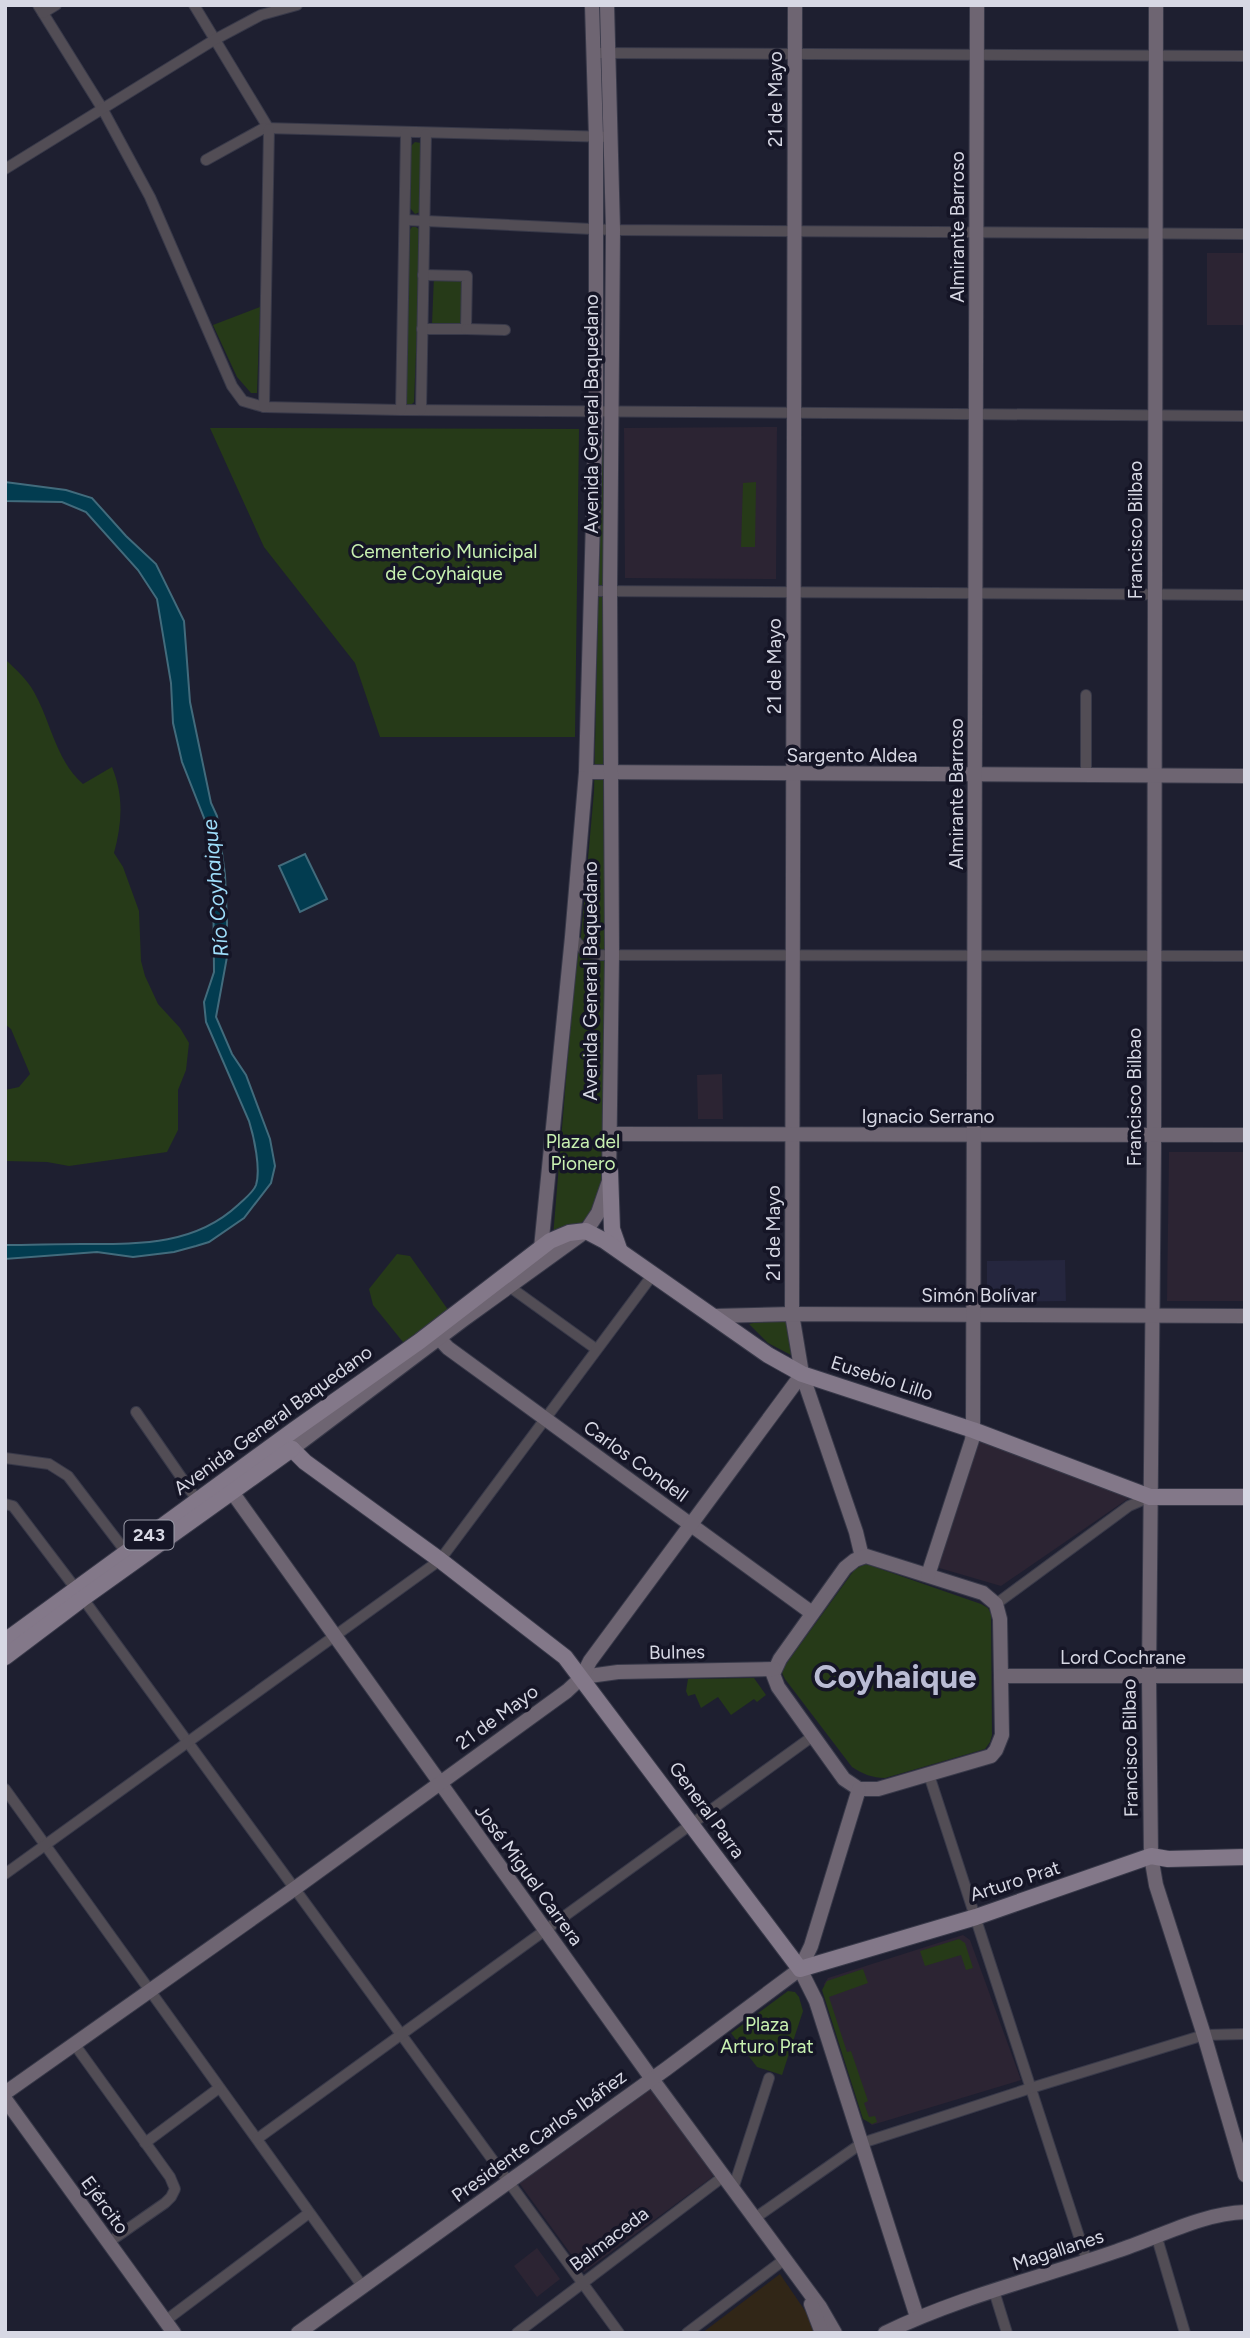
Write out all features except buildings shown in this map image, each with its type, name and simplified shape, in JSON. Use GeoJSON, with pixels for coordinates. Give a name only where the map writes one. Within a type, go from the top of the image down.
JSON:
{"type":"FeatureCollection","features":[{"type":"Feature","properties":{"kind":"main road"},"geometry":{"type":"LineString","coordinates":[[610,1171],[612,1229],[619,1249]]}},
{"type":"Feature","properties":{"kind":"main road"},"geometry":{"type":"LineString","coordinates":[[541,1248],[562,1236],[586,1231]]}},
{"type":"Feature","properties":{"kind":"main road","name":"Eusebio Lillo"},"geometry":{"type":"LineString","coordinates":[[586,1231],[619,1249],[768,1355],[802,1374],[973,1430],[1150,1497],[1245,1497]]}},
{"type":"Feature","properties":{"kind":"main road","name":"Avenida General Baquedano"},"geometry":{"type":"LineString","coordinates":[[5,1657],[126,1552],[197,1500],[228,1487],[294,1430],[436,1335],[541,1248]]}},
{"type":"Feature","properties":{"kind":"main road"},"geometry":{"type":"LineString","coordinates":[[292,1449],[291,1436],[294,1430]]}},
{"type":"Feature","properties":{"kind":"main road","name":"Avenida General Baquedano"},"geometry":{"type":"LineString","coordinates":[[5,1641],[79,1594],[228,1487],[292,1449]]}},
{"type":"Feature","properties":{"kind":"main road","name":"General Parra"},"geometry":{"type":"LineString","coordinates":[[292,1449],[305,1462],[558,1650],[582,1677],[800,1969]]}},
{"type":"Feature","properties":{"kind":"main road","name":"Arturo Prat"},"geometry":{"type":"LineString","coordinates":[[800,1969],[976,1917],[1151,1856],[1168,1859],[1245,1857]]}},
{"type":"Feature","properties":{"kind":"street"},"geometry":{"type":"LineString","coordinates":[[56,5],[40,9],[102,108],[150,197],[232,386],[243,401],[264,407],[401,410],[1245,416]]}},
{"type":"Feature","properties":{"kind":"street"},"geometry":{"type":"LineString","coordinates":[[194,5],[269,130],[264,407]]}},
{"type":"Feature","properties":{"kind":"street"},"geometry":{"type":"LineString","coordinates":[[5,169],[214,40],[261,15],[297,5]]}},
{"type":"Feature","properties":{"kind":"street","name":"Avenida General Baquedano"},"geometry":{"type":"LineString","coordinates":[[541,1248],[586,772],[596,411],[597,229],[592,5]]}},
{"type":"Feature","properties":{"kind":"street","name":"Avenida General Baquedano"},"geometry":{"type":"LineString","coordinates":[[292,1449],[436,1335],[510,1287],[586,1231],[603,1202],[610,1171],[613,230],[607,5]]}},
{"type":"Feature","properties":{"kind":"street","name":"21 de Mayo"},"geometry":{"type":"LineString","coordinates":[[5,2093],[294,1889],[556,1699],[582,1677],[603,1644],[802,1374],[792,1314],[795,5]]}},
{"type":"Feature","properties":{"kind":"street","name":"Almirante Barroso"},"geometry":{"type":"LineString","coordinates":[[928,1575],[973,1430],[977,5]]}},
{"type":"Feature","properties":{"kind":"street","name":"Francisco Bilbao"},"geometry":{"type":"LineString","coordinates":[[1156,5],[1149,1676],[1151,1856],[1156,1885],[1245,2175]]}},
{"type":"Feature","properties":{"kind":"street"},"geometry":{"type":"LineString","coordinates":[[593,53],[1245,56]]}},
{"type":"Feature","properties":{"kind":"street"},"geometry":{"type":"LineString","coordinates":[[206,160],[264,128],[611,137]]}},
{"type":"Feature","properties":{"kind":"street"},"geometry":{"type":"LineString","coordinates":[[401,410],[406,133]]}},
{"type":"Feature","properties":{"kind":"street"},"geometry":{"type":"LineString","coordinates":[[421,410],[426,134]]}},
{"type":"Feature","properties":{"kind":"street"},"geometry":{"type":"LineString","coordinates":[[405,220],[613,230],[1245,234]]}},
{"type":"Feature","properties":{"kind":"street"},"geometry":{"type":"LineString","coordinates":[[423,275],[467,275],[466,329]]}},
{"type":"Feature","properties":{"kind":"street"},"geometry":{"type":"LineString","coordinates":[[422,329],[505,330]]}},
{"type":"Feature","properties":{"kind":"street"},"geometry":{"type":"LineString","coordinates":[[592,591],[1245,595]]}},
{"type":"Feature","properties":{"kind":"street"},"geometry":{"type":"LineString","coordinates":[[1086,695],[1086,775]]}},
{"type":"Feature","properties":{"kind":"street","name":"Sargento Aldea"},"geometry":{"type":"LineString","coordinates":[[586,772],[1245,776]]}},
{"type":"Feature","properties":{"kind":"street"},"geometry":{"type":"LineString","coordinates":[[572,937],[579,947],[598,955],[1245,956]]}},
{"type":"Feature","properties":{"kind":"street","name":"Ignacio Serrano"},"geometry":{"type":"LineString","coordinates":[[611,1134],[1245,1135]]}},
{"type":"Feature","properties":{"kind":"street"},"geometry":{"type":"LineString","coordinates":[[5,1874],[440,1560],[654,1273]]}},
{"type":"Feature","properties":{"kind":"street"},"geometry":{"type":"LineString","coordinates":[[510,1287],[596,1349]]}},
{"type":"Feature","properties":{"kind":"street","name":"Simón Bolívar"},"geometry":{"type":"LineString","coordinates":[[714,1315],[1245,1316]]}},
{"type":"Feature","properties":{"kind":"street","name":"Carlos Condell"},"geometry":{"type":"LineString","coordinates":[[436,1335],[448,1348],[812,1614]]}},
{"type":"Feature","properties":{"kind":"street"},"geometry":{"type":"LineString","coordinates":[[802,1374],[862,1557]]}},
{"type":"Feature","properties":{"kind":"street"},"geometry":{"type":"LineString","coordinates":[[136,1412],[197,1500]]}},
{"type":"Feature","properties":{"kind":"street"},"geometry":{"type":"LineString","coordinates":[[5,1458],[49,1464],[68,1476],[126,1552]]}},
{"type":"Feature","properties":{"kind":"street","name":"José Miguel Carrera"},"geometry":{"type":"LineString","coordinates":[[228,1487],[652,2079],[785,2259],[835,2333]]}},
{"type":"Feature","properties":{"kind":"street"},"geometry":{"type":"LineString","coordinates":[[996,1604],[1129,1506],[1150,1497]]}},
{"type":"Feature","properties":{"kind":"street"},"geometry":{"type":"LineString","coordinates":[[5,1504],[13,1506],[79,1594],[619,2333]]}},
{"type":"Feature","properties":{"kind":"street"},"geometry":{"type":"LineString","coordinates":[[862,1557],[875,1558],[983,1593],[996,1604],[1000,1614],[1002,1735],[996,1750],[986,1758],[878,1789],[859,1789],[844,1779],[778,1687],[773,1677],[774,1669],[845,1568],[862,1557]]}},
{"type":"Feature","properties":{"kind":"street"},"geometry":{"type":"LineString","coordinates":[[603,1644],[607,1661],[618,1672]]}},
{"type":"Feature","properties":{"kind":"street","name":"Bulnes"},"geometry":{"type":"LineString","coordinates":[[582,1677],[618,1672],[774,1669]]}},
{"type":"Feature","properties":{"kind":"street","name":"Lord Cochrane"},"geometry":{"type":"LineString","coordinates":[[1001,1676],[1245,1676]]}},
{"type":"Feature","properties":{"kind":"street"},"geometry":{"type":"LineString","coordinates":[[257,2140],[813,1736]]}},
{"type":"Feature","properties":{"kind":"street"},"geometry":{"type":"LineString","coordinates":[[929,1775],[1087,2261]]}},
{"type":"Feature","properties":{"kind":"street"},"geometry":{"type":"LineString","coordinates":[[800,1969],[811,1946],[859,1789]]}},
{"type":"Feature","properties":{"kind":"street"},"geometry":{"type":"LineString","coordinates":[[5,1790],[363,2287]]}},
{"type":"Feature","properties":{"kind":"street","name":"Presidente Carlos Ibáñez"},"geometry":{"type":"LineString","coordinates":[[300,2332],[800,1969]]}},
{"type":"Feature","properties":{"kind":"street","name":"General Parra"},"geometry":{"type":"LineString","coordinates":[[800,1969],[816,2001],[917,2317]]}},
{"type":"Feature","properties":{"kind":"street"},"geometry":{"type":"LineString","coordinates":[[755,2218],[862,2143],[1204,2035],[1245,2034]]}},
{"type":"Feature","properties":{"kind":"street"},"geometry":{"type":"LineString","coordinates":[[75,2045],[174,2184],[175,2192],[165,2203],[108,2242]]}},
{"type":"Feature","properties":{"kind":"street"},"geometry":{"type":"LineString","coordinates":[[733,2189],[769,2078]]}},
{"type":"Feature","properties":{"kind":"street"},"geometry":{"type":"LineString","coordinates":[[145,2143],[219,2088]]}},
{"type":"Feature","properties":{"kind":"street","name":"Ejército"},"geometry":{"type":"LineString","coordinates":[[5,2099],[169,2327]]}},
{"type":"Feature","properties":{"kind":"street","name":"Balmaceda"},"geometry":{"type":"LineString","coordinates":[[517,2333],[724,2176]]}},
{"type":"Feature","properties":{"kind":"street","name":"Magallanes"},"geometry":{"type":"LineString","coordinates":[[885,2333],[917,2317],[1157,2238],[1205,2219],[1245,2212]]}},
{"type":"Feature","properties":{"kind":"street"},"geometry":{"type":"LineString","coordinates":[[169,2327],[309,2213]]}},
{"type":"Feature","properties":{"kind":"street"},"geometry":{"type":"LineString","coordinates":[[1157,2238],[1185,2333]]}},
{"type":"Feature","properties":{"kind":"street"},"geometry":{"type":"LineString","coordinates":[[687,2333],[785,2259]]}},
{"type":"Feature","properties":{"kind":"street","name":"José Miguel Carrera"},"geometry":{"type":"LineString","coordinates":[[806,2289],[822,2333]]}},
{"type":"Feature","properties":{"kind":"street"},"geometry":{"type":"LineString","coordinates":[[994,2291],[1007,2333]]}},
{"type":"Feature","properties":{"kind":"shaded area"},"geometry":{"type":"Polygon","coordinates":[[[1207,253],[1245,253],[1245,325],[1207,325],[1207,253]]]}},
{"type":"Feature","properties":{"kind":"shaded area"},"geometry":{"type":"Polygon","coordinates":[[[777,427],[776,579],[625,578],[624,428],[777,427]]]}},
{"type":"Feature","properties":{"kind":"shaded area"},"geometry":{"type":"Polygon","coordinates":[[[722,1074],[723,1119],[698,1119],[697,1075],[722,1074]]]}},
{"type":"Feature","properties":{"kind":"shaded area"},"geometry":{"type":"Polygon","coordinates":[[[1169,1152],[1245,1152],[1245,1301],[1167,1301],[1169,1152]]]}},
{"type":"Feature","properties":{"kind":"shaded area"},"geometry":{"type":"Polygon","coordinates":[[[1065,1260],[1066,1301],[987,1302],[987,1261],[1065,1260]]]}},
{"type":"Feature","properties":{"kind":"shaded area"},"geometry":{"type":"Polygon","coordinates":[[[979,1437],[1132,1496],[1001,1586],[936,1567],[979,1437]]]}},
{"type":"Feature","properties":{"kind":"shaded area"},"geometry":{"type":"Polygon","coordinates":[[[963,1935],[970,1940],[1021,2080],[872,2125],[866,2120],[824,1984],[828,1978],[963,1935]]]}},
{"type":"Feature","properties":{"kind":"shaded area"},"geometry":{"type":"Polygon","coordinates":[[[650,2086],[715,2175],[584,2272],[517,2180],[650,2086]]]}},
{"type":"Feature","properties":{"kind":"shaded area"},"geometry":{"type":"Polygon","coordinates":[[[537,2248],[560,2279],[537,2297],[514,2266],[537,2248]]]}},
{"type":"Feature","properties":{"kind":"shaded area"},"geometry":{"type":"Polygon","coordinates":[[[780,2274],[812,2321],[816,2333],[702,2333],[780,2274]]]}},
{"type":"Feature","properties":{"kind":"green space"},"geometry":{"type":"Polygon","coordinates":[[[415,142],[421,143],[420,212],[415,214],[410,208],[411,146],[415,142]]]}},
{"type":"Feature","properties":{"kind":"green space"},"geometry":{"type":"Polygon","coordinates":[[[412,227],[421,231],[414,402],[406,405],[409,231],[412,227]]]}},
{"type":"Feature","properties":{"kind":"green space"},"geometry":{"type":"Polygon","coordinates":[[[434,276],[462,277],[462,324],[432,324],[434,276]]]}},
{"type":"Feature","properties":{"kind":"green space"},"geometry":{"type":"Polygon","coordinates":[[[260,307],[257,393],[251,393],[237,377],[213,325],[260,307]]]}},
{"type":"Feature","properties":{"kind":"green space","name":"Cementerio Municipal de Coyhaique"},"geometry":{"type":"Polygon","coordinates":[[[210,428],[579,429],[575,737],[380,737],[355,663],[264,547],[210,428]]]}},
{"type":"Feature","properties":{"kind":"green space","name":"Plaza del Pionero"},"geometry":{"type":"Polygon","coordinates":[[[602,432],[606,433],[607,612],[603,791],[603,1183],[586,1218],[553,1237],[575,971],[581,936],[594,792],[602,432]]]}},
{"type":"Feature","properties":{"kind":"green space"},"geometry":{"type":"Polygon","coordinates":[[[756,482],[755,547],[741,547],[743,483],[756,482]]]}},
{"type":"Feature","properties":{"kind":"green space"},"geometry":{"type":"Polygon","coordinates":[[[5,659],[34,692],[60,753],[74,775],[83,784],[112,767],[116,778],[120,810],[114,853],[123,867],[139,911],[141,961],[145,976],[158,1004],[180,1028],[189,1043],[186,1070],[178,1090],[178,1130],[167,1152],[69,1166],[47,1162],[5,1161],[5,1090],[19,1087],[30,1074],[11,1029],[5,1024],[5,659]]]}},
{"type":"Feature","properties":{"kind":"green space"},"geometry":{"type":"Polygon","coordinates":[[[397,1254],[410,1256],[451,1314],[407,1347],[373,1305],[369,1289],[397,1254]]]}},
{"type":"Feature","properties":{"kind":"green space"},"geometry":{"type":"Polygon","coordinates":[[[761,1321],[787,1322],[791,1355],[768,1343],[749,1324],[761,1321]]]}},
{"type":"Feature","properties":{"kind":"green space"},"geometry":{"type":"Polygon","coordinates":[[[866,1564],[988,1608],[991,1614],[992,1735],[985,1749],[885,1778],[868,1775],[852,1767],[785,1679],[782,1673],[784,1667],[855,1569],[866,1564]]]}},
{"type":"Feature","properties":{"kind":"green space"},"geometry":{"type":"Polygon","coordinates":[[[754,1678],[766,1695],[757,1702],[754,1699],[731,1715],[718,1697],[701,1708],[695,1694],[688,1696],[686,1691],[688,1679],[754,1678]]]}},
{"type":"Feature","properties":{"kind":"green space"},"geometry":{"type":"Polygon","coordinates":[[[959,1939],[965,1943],[973,1968],[966,1970],[961,1955],[925,1966],[920,1951],[959,1939]]]}},
{"type":"Feature","properties":{"kind":"green space"},"geometry":{"type":"Polygon","coordinates":[[[863,1969],[868,1983],[829,1997],[847,2052],[851,2051],[868,2101],[864,2103],[869,2117],[875,2116],[877,2122],[872,2124],[863,2119],[822,1990],[827,1981],[863,1969]]]}},
{"type":"Feature","properties":{"kind":"green space","name":"Plaza Arturo Prat"},"geometry":{"type":"Polygon","coordinates":[[[788,1991],[795,1992],[799,1997],[803,2011],[782,2075],[757,2067],[731,2033],[788,1991]]]}},
{"type":"Feature","properties":{"kind":"water","name":"Río Coyhaique"},"geometry":{"type":"Polygon","coordinates":[[[5,482],[66,490],[92,498],[156,564],[184,621],[190,702],[211,803],[217,816],[225,875],[227,957],[216,1017],[232,1054],[246,1075],[270,1139],[275,1166],[271,1183],[244,1218],[209,1242],[174,1252],[133,1257],[97,1252],[5,1259],[5,1245],[123,1244],[184,1235],[221,1218],[238,1205],[255,1188],[258,1170],[249,1121],[206,1022],[204,1002],[214,972],[213,863],[206,823],[182,762],[173,723],[171,683],[157,599],[138,570],[86,512],[62,502],[5,501],[5,482]]]}},
{"type":"Feature","properties":{"kind":"water"},"geometry":{"type":"Polygon","coordinates":[[[305,854],[327,899],[300,912],[279,866],[305,854]]]}},
{"type":"Feature","properties":{"kind":"district","name":"Coyhaique"},"geometry":{"type":"Point","coordinates":[895,1676]}}]}
